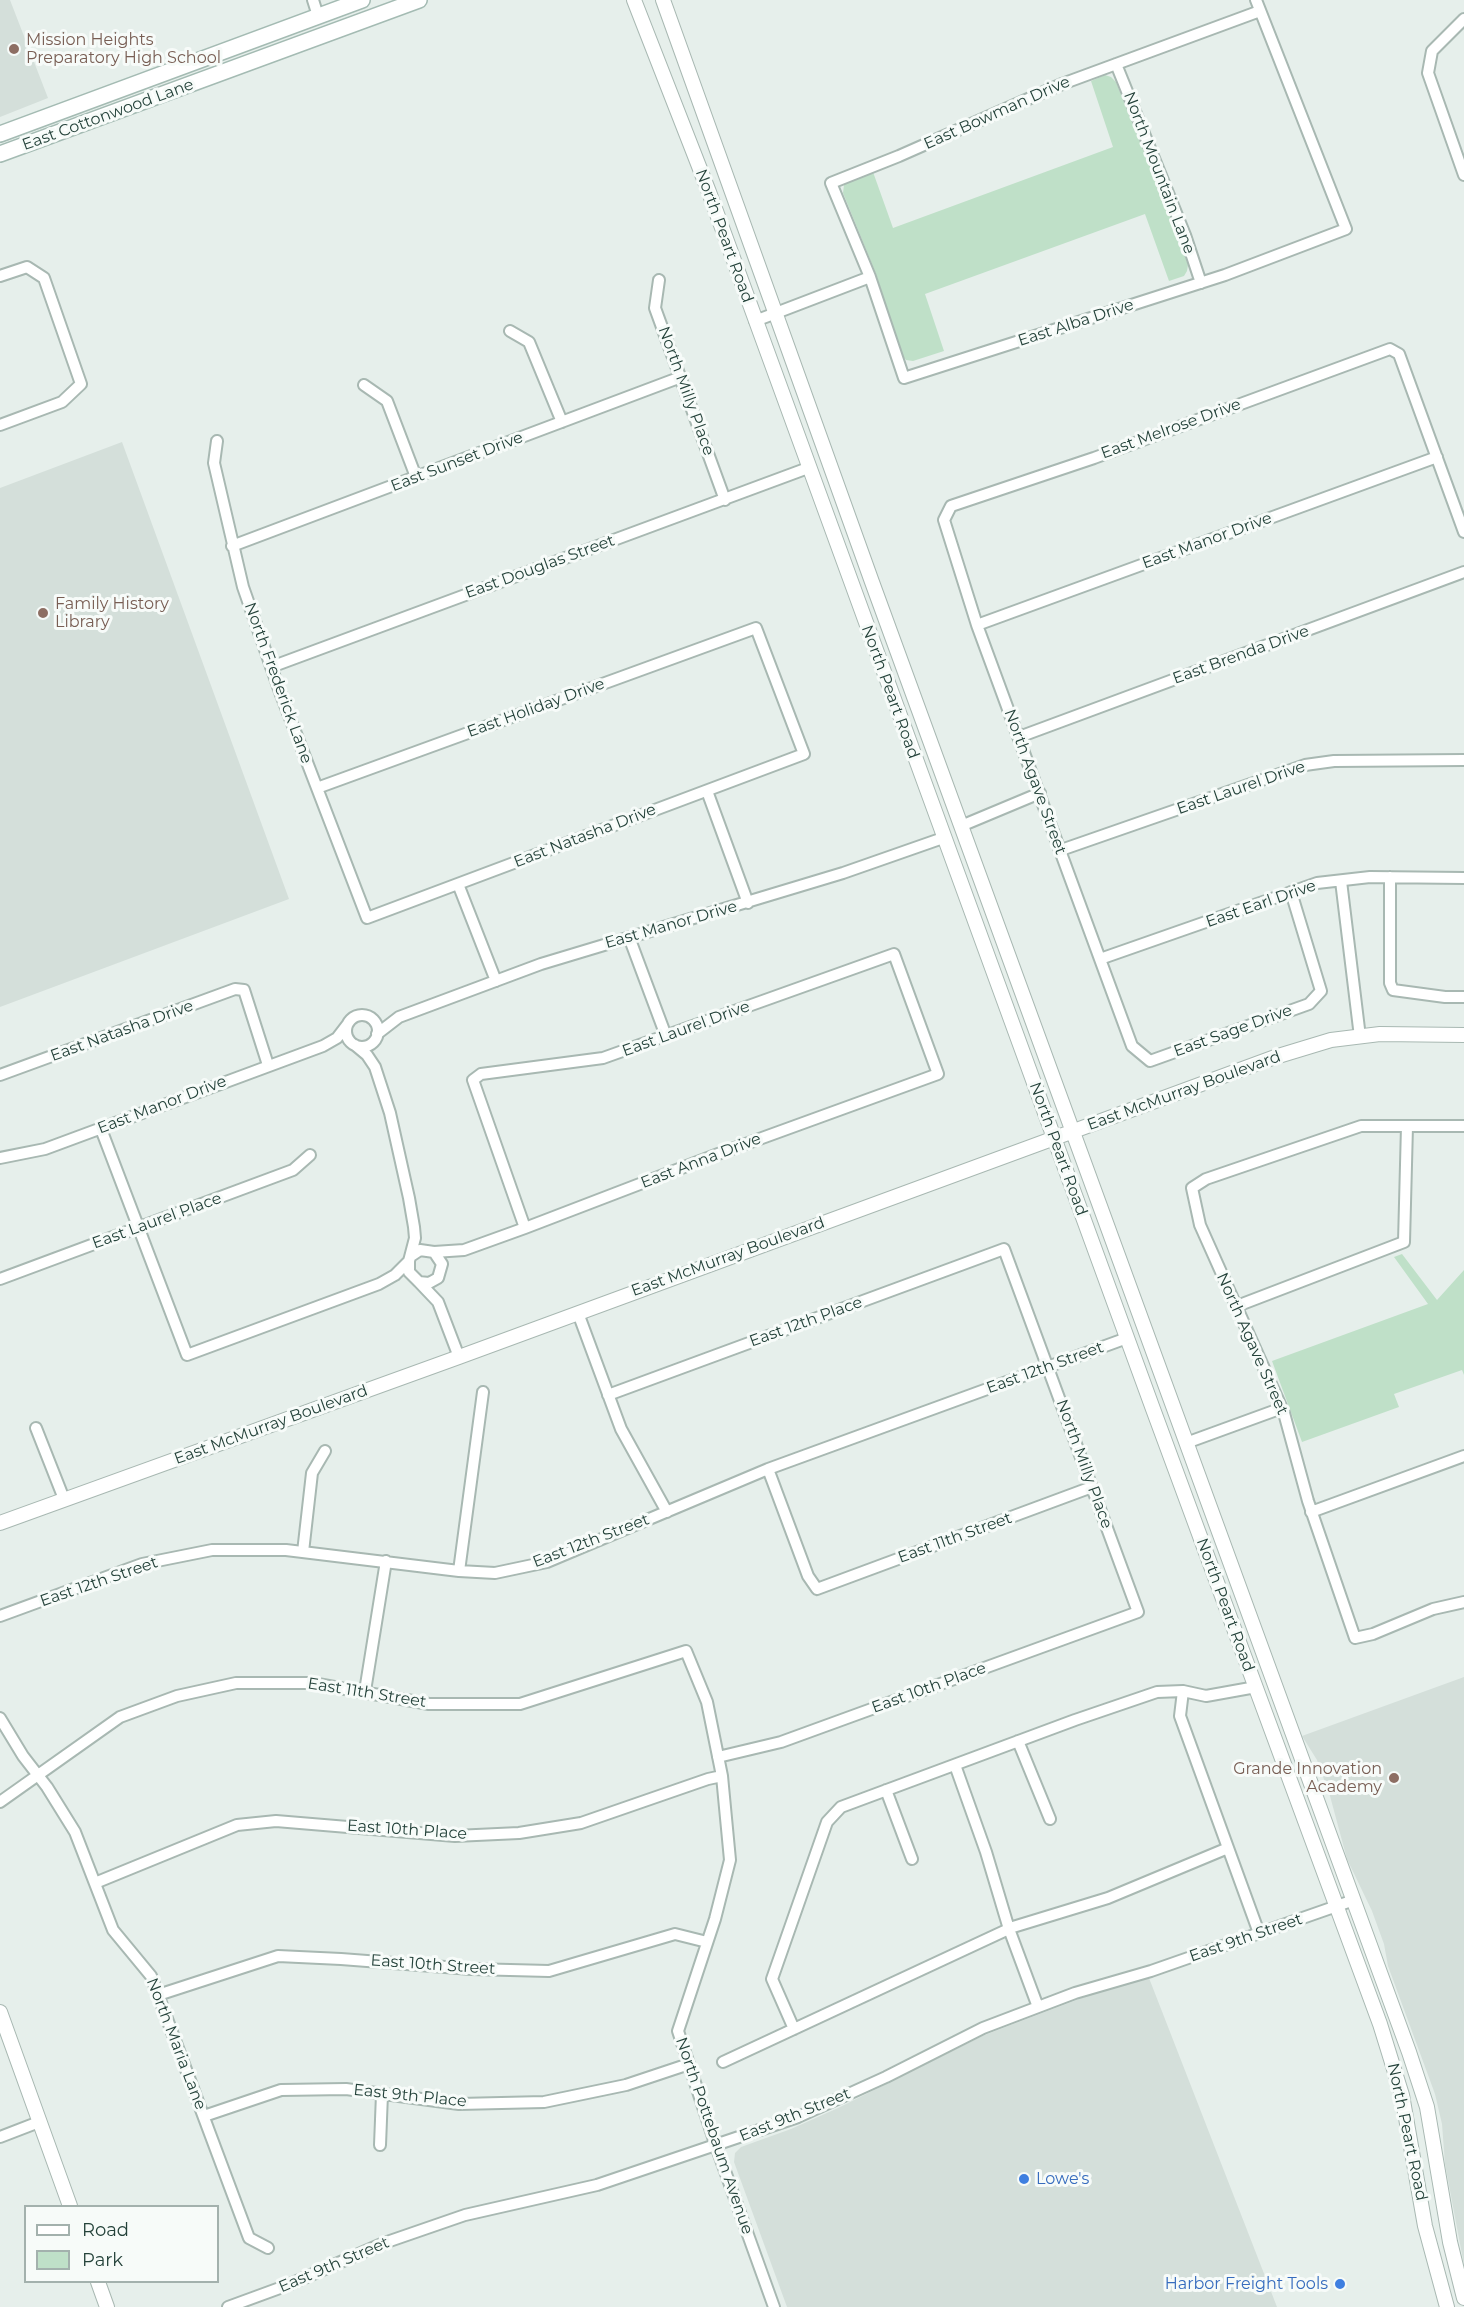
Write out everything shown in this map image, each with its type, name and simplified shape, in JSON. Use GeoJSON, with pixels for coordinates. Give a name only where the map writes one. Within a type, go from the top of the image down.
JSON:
{"type":"FeatureCollection","features":[{"type":"Feature","properties":{"kind":"main road","name":"East Cottonwood Lane"},"geometry":{"type":"LineString","coordinates":[[0,134],[362,0]]}},
{"type":"Feature","properties":{"kind":"main road","name":"East Cottonwood Lane"},"geometry":{"type":"LineString","coordinates":[[0,154],[419,0]]}},
{"type":"Feature","properties":{"kind":"street"},"geometry":{"type":"LineString","coordinates":[[313,0],[318,16]]}},
{"type":"Feature","properties":{"kind":"street","name":"North Peart Road"},"geometry":{"type":"LineString","coordinates":[[634,0],[709,192],[808,468],[1380,2024],[1402,2095],[1425,2226],[1447,2307]]}},
{"type":"Feature","properties":{"kind":"street","name":"North Peart Road"},"geometry":{"type":"LineString","coordinates":[[663,0],[774,314],[1354,1900],[1427,2107],[1450,2242],[1464,2298]]}},
{"type":"Feature","properties":{"kind":"street"},"geometry":{"type":"LineString","coordinates":[[1256,0],[1260,11]]}},
{"type":"Feature","properties":{"kind":"street","name":"East Bowman Drive"},"geometry":{"type":"LineString","coordinates":[[870,278],[831,183],[899,156],[1028,98],[1260,11]]}},
{"type":"Feature","properties":{"kind":"street","name":"East Alba Drive"},"geometry":{"type":"LineString","coordinates":[[870,278],[904,378],[1201,283],[1346,229],[1260,11]]}},
{"type":"Feature","properties":{"kind":"street"},"geometry":{"type":"LineString","coordinates":[[1464,19],[1432,51],[1428,73],[1464,175]]}},
{"type":"Feature","properties":{"kind":"street","name":"North Mountain Lane"},"geometry":{"type":"LineString","coordinates":[[1116,64],[1185,235],[1201,283]]}},
{"type":"Feature","properties":{"kind":"street"},"geometry":{"type":"LineString","coordinates":[[0,276],[27,267],[44,278],[81,384],[62,402],[0,425]]}},
{"type":"Feature","properties":{"kind":"street"},"geometry":{"type":"LineString","coordinates":[[755,321],[870,278]]}},
{"type":"Feature","properties":{"kind":"street","name":"North Milly Place"},"geometry":{"type":"LineString","coordinates":[[659,280],[655,308],[725,500]]}},
{"type":"Feature","properties":{"kind":"street"},"geometry":{"type":"LineString","coordinates":[[510,331],[529,342],[562,422]]}},
{"type":"Feature","properties":{"kind":"street","name":"East Melrose Drive"},"geometry":{"type":"LineString","coordinates":[[951,506],[1094,458],[1390,349],[1399,354],[1437,457]]}},
{"type":"Feature","properties":{"kind":"street","name":"East Sunset Drive"},"geometry":{"type":"LineString","coordinates":[[232,546],[681,377]]}},
{"type":"Feature","properties":{"kind":"street"},"geometry":{"type":"LineString","coordinates":[[364,386],[387,401],[416,477]]}},
{"type":"Feature","properties":{"kind":"street","name":"North Frederick Lane"},"geometry":{"type":"LineString","coordinates":[[217,441],[214,463],[243,587],[367,918]]}},
{"type":"Feature","properties":{"kind":"street"},"geometry":{"type":"LineString","coordinates":[[1437,457],[1464,532]]}},
{"type":"Feature","properties":{"kind":"street","name":"East Manor Drive"},"geometry":{"type":"LineString","coordinates":[[977,625],[1437,457]]}},
{"type":"Feature","properties":{"kind":"street","name":"East Douglas Street"},"geometry":{"type":"LineString","coordinates":[[272,667],[808,468]]}},
{"type":"Feature","properties":{"kind":"street","name":"North Agave Street"},"geometry":{"type":"LineString","coordinates":[[951,506],[944,520],[977,625],[1132,1046],[1143,1054]]}},
{"type":"Feature","properties":{"kind":"street","name":"East Brenda Drive"},"geometry":{"type":"LineString","coordinates":[[1019,737],[1464,572]]}},
{"type":"Feature","properties":{"kind":"street","name":"East Holiday Drive"},"geometry":{"type":"LineString","coordinates":[[317,788],[756,628],[804,754]]}},
{"type":"Feature","properties":{"kind":"street","name":"East Natasha Drive"},"geometry":{"type":"LineString","coordinates":[[367,918],[804,754]]}},
{"type":"Feature","properties":{"kind":"street","name":"East Laurel Drive"},"geometry":{"type":"LineString","coordinates":[[1060,850],[1305,765],[1335,760],[1464,760]]}},
{"type":"Feature","properties":{"kind":"street"},"geometry":{"type":"LineString","coordinates":[[707,791],[748,903]]}},
{"type":"Feature","properties":{"kind":"street"},"geometry":{"type":"LineString","coordinates":[[961,826],[1040,793]]}},
{"type":"Feature","properties":{"kind":"street","name":"East Manor Drive"},"geometry":{"type":"LineString","coordinates":[[377,1035],[399,1017],[541,964],[748,903],[944,838]]}},
{"type":"Feature","properties":{"kind":"street"},"geometry":{"type":"LineString","coordinates":[[1390,877],[1390,983],[1394,990],[1445,997],[1464,997]]}},
{"type":"Feature","properties":{"kind":"street","name":"East Earl Drive"},"geometry":{"type":"LineString","coordinates":[[1100,959],[1317,883],[1390,877],[1464,878]]}},
{"type":"Feature","properties":{"kind":"street"},"geometry":{"type":"LineString","coordinates":[[1341,881],[1360,1037]]}},
{"type":"Feature","properties":{"kind":"street"},"geometry":{"type":"LineString","coordinates":[[458,884],[496,981]]}},
{"type":"Feature","properties":{"kind":"street","name":"East Sage Drive"},"geometry":{"type":"LineString","coordinates":[[1143,1054],[1150,1061],[1309,1004],[1321,991],[1291,892]]}},
{"type":"Feature","properties":{"kind":"street"},"geometry":{"type":"LineString","coordinates":[[629,937],[666,1036]]}},
{"type":"Feature","properties":{"kind":"street","name":"East Laurel Drive"},"geometry":{"type":"LineString","coordinates":[[525,1228],[473,1080],[481,1074],[603,1058],[894,954],[938,1074]]}},
{"type":"Feature","properties":{"kind":"street","name":"East Natasha Drive"},"geometry":{"type":"LineString","coordinates":[[0,1075],[236,989],[244,990],[268,1065]]}},
{"type":"Feature","properties":{"kind":"street"},"geometry":{"type":"LineString","coordinates":[[375,1067],[377,1035],[374,1022],[366,1016],[357,1016],[347,1025],[348,1039],[367,1055],[375,1067],[390,1113],[410,1198],[415,1238],[409,1272],[438,1302],[459,1357]]}},
{"type":"Feature","properties":{"kind":"street","name":"East Manor Drive"},"geometry":{"type":"LineString","coordinates":[[366,1016],[399,1017]]}},
{"type":"Feature","properties":{"kind":"street","name":"East Manor Drive"},"geometry":{"type":"LineString","coordinates":[[0,1158],[45,1149],[323,1046],[337,1038],[347,1025]]}},
{"type":"Feature","properties":{"kind":"street","name":"East McMurray Boulevard"},"geometry":{"type":"LineString","coordinates":[[0,1523],[1275,1057],[1331,1040],[1380,1034],[1464,1035]]}},
{"type":"Feature","properties":{"kind":"street"},"geometry":{"type":"LineString","coordinates":[[355,1045],[366,1046],[377,1035]]}},
{"type":"Feature","properties":{"kind":"street","name":"East Manor Drive"},"geometry":{"type":"LineString","coordinates":[[323,1046],[355,1045]]}},
{"type":"Feature","properties":{"kind":"street","name":"East Anna Drive"},"geometry":{"type":"LineString","coordinates":[[432,1251],[464,1250],[938,1074]]}},
{"type":"Feature","properties":{"kind":"street","name":"North Agave Street"},"geometry":{"type":"LineString","coordinates":[[1407,1126],[1361,1126],[1206,1179],[1192,1188],[1200,1225],[1282,1408],[1311,1512],[1355,1638],[1373,1634],[1433,1610],[1464,1602]]}},
{"type":"Feature","properties":{"kind":"street"},"geometry":{"type":"LineString","coordinates":[[1237,1306],[1404,1242],[1407,1126],[1464,1126]]}},
{"type":"Feature","properties":{"kind":"street"},"geometry":{"type":"LineString","coordinates":[[101,1129],[187,1355],[379,1284],[396,1275],[420,1250],[432,1251]]}},
{"type":"Feature","properties":{"kind":"street","name":"East Laurel Place"},"geometry":{"type":"LineString","coordinates":[[0,1279],[293,1170],[310,1155]]}},
{"type":"Feature","properties":{"kind":"street"},"geometry":{"type":"LineString","coordinates":[[414,1227],[441,1259],[438,1302]]}},
{"type":"Feature","properties":{"kind":"street","name":"North Milly Place"},"geometry":{"type":"LineString","coordinates":[[1004,1249],[1138,1612]]}},
{"type":"Feature","properties":{"kind":"street","name":"East 12th Place"},"geometry":{"type":"LineString","coordinates":[[608,1395],[1004,1249]]}},
{"type":"Feature","properties":{"kind":"street","name":"East Anna Drive"},"geometry":{"type":"LineString","coordinates":[[441,1272],[464,1250]]}},
{"type":"Feature","properties":{"kind":"street"},"geometry":{"type":"LineString","coordinates":[[379,1284],[434,1281],[441,1272]]}},
{"type":"Feature","properties":{"kind":"street"},"geometry":{"type":"LineString","coordinates":[[578,1313],[621,1429],[668,1512]]}},
{"type":"Feature","properties":{"kind":"street","name":"East 12th Street"},"geometry":{"type":"LineString","coordinates":[[0,1616],[142,1564],[212,1550],[286,1550],[459,1571],[495,1573],[547,1562],[768,1469],[1127,1338]]}},
{"type":"Feature","properties":{"kind":"street"},"geometry":{"type":"LineString","coordinates":[[459,1571],[483,1392]]}},
{"type":"Feature","properties":{"kind":"street"},"geometry":{"type":"LineString","coordinates":[[1186,1443],[1282,1408]]}},
{"type":"Feature","properties":{"kind":"street"},"geometry":{"type":"LineString","coordinates":[[36,1428],[64,1499]]}},
{"type":"Feature","properties":{"kind":"street"},"geometry":{"type":"LineString","coordinates":[[303,1552],[312,1473],[325,1451]]}},
{"type":"Feature","properties":{"kind":"street"},"geometry":{"type":"LineString","coordinates":[[1311,1512],[1464,1456]]}},
{"type":"Feature","properties":{"kind":"street","name":"East 11th Street"},"geometry":{"type":"LineString","coordinates":[[768,1469],[808,1576],[817,1589],[1092,1487]]}},
{"type":"Feature","properties":{"kind":"street"},"geometry":{"type":"LineString","coordinates":[[366,1691],[386,1561]]}},
{"type":"Feature","properties":{"kind":"street","name":"East 10th Place"},"geometry":{"type":"LineString","coordinates":[[718,1757],[781,1742],[1138,1612]]}},
{"type":"Feature","properties":{"kind":"street","name":"East 11th Street"},"geometry":{"type":"LineString","coordinates":[[0,1802],[120,1717],[177,1696],[236,1683],[312,1683],[429,1704],[520,1704],[686,1651]]}},
{"type":"Feature","properties":{"kind":"street","name":"North Pottebaum Avenue"},"geometry":{"type":"LineString","coordinates":[[686,1651],[707,1702],[722,1776],[730,1860],[707,1942],[678,2031],[716,2146],[774,2307]]}},
{"type":"Feature","properties":{"kind":"street"},"geometry":{"type":"LineString","coordinates":[[794,2029],[772,1979],[827,1822],[841,1807],[1157,1692],[1183,1691],[1206,1696],[1256,1687]]}},
{"type":"Feature","properties":{"kind":"street"},"geometry":{"type":"LineString","coordinates":[[1183,1691],[1180,1716],[1259,1933]]}},
{"type":"Feature","properties":{"kind":"street","name":"North Maria Lane"},"geometry":{"type":"LineString","coordinates":[[0,1718],[75,1832],[113,1930],[151,1976],[249,2238],[268,2248]]}},
{"type":"Feature","properties":{"kind":"street"},"geometry":{"type":"LineString","coordinates":[[1018,1741],[1050,1819]]}},
{"type":"Feature","properties":{"kind":"street"},"geometry":{"type":"LineString","coordinates":[[955,1765],[986,1852],[1009,1929],[1038,2007]]}},
{"type":"Feature","properties":{"kind":"street","name":"East 10th Place"},"geometry":{"type":"LineString","coordinates":[[95,1883],[237,1825],[276,1821],[454,1836],[519,1833],[581,1823],[722,1776]]}},
{"type":"Feature","properties":{"kind":"street"},"geometry":{"type":"LineString","coordinates":[[886,1790],[912,1859]]}},
{"type":"Feature","properties":{"kind":"street"},"geometry":{"type":"LineString","coordinates":[[723,2062],[1009,1929],[1108,1898],[1228,1848]]}},
{"type":"Feature","properties":{"kind":"street","name":"East 9th Street"},"geometry":{"type":"LineString","coordinates":[[228,2307],[288,2285],[384,2243],[465,2215],[597,2185],[798,2117],[886,2077],[983,2028],[1075,1993],[1151,1971],[1354,1900]]}},
{"type":"Feature","properties":{"kind":"street","name":"East 10th Street"},"geometry":{"type":"LineString","coordinates":[[158,1995],[278,1956],[471,1970],[549,1971],[675,1934],[707,1942]]}},
{"type":"Feature","properties":{"kind":"street"},"geometry":{"type":"LineString","coordinates":[[0,2012],[70,2205]]}},
{"type":"Feature","properties":{"kind":"street","name":"East 9th Place"},"geometry":{"type":"LineString","coordinates":[[204,2116],[281,2090],[346,2089],[459,2104],[544,2102],[626,2085],[689,2064]]}},
{"type":"Feature","properties":{"kind":"street"},"geometry":{"type":"LineString","coordinates":[[380,2145],[382,2094]]}},
{"type":"Feature","properties":{"kind":"street"},"geometry":{"type":"LineString","coordinates":[[0,2136],[39,2122]]}},
{"type":"Feature","properties":{"kind":"street"},"geometry":{"type":"LineString","coordinates":[[98,2283],[107,2307]]}},
{"type":"Feature","properties":{"kind":"shaded area","name":"Mission Heights Preparatory High School"},"geometry":{"type":"Polygon","coordinates":[[[0,0],[10,0],[48,98],[0,117],[0,0]]]}},
{"type":"Feature","properties":{"kind":"shaded area"},"geometry":{"type":"Polygon","coordinates":[[[122,442],[289,899],[0,1007],[0,488],[122,442]]]}},
{"type":"Feature","properties":{"kind":"shaded area"},"geometry":{"type":"Polygon","coordinates":[[[1464,1677],[1464,2265],[1445,2164],[1442,2124],[1435,2094],[1388,1966],[1384,1944],[1372,1911],[1347,1859],[1330,1796],[1317,1760],[1302,1736],[1464,1677]]]}},
{"type":"Feature","properties":{"kind":"shaded area"},"geometry":{"type":"Polygon","coordinates":[[[1149,1978],[1277,2307],[787,2307],[734,2162],[735,2153],[741,2147],[791,2129],[838,2108],[982,2036],[1087,1996],[1149,1978]]]}},
{"type":"Feature","properties":{"kind":"green space"},"geometry":{"type":"Polygon","coordinates":[[[1105,75],[1116,82],[1176,230],[1188,265],[1184,276],[1169,281],[1145,214],[925,294],[944,351],[913,361],[906,360],[902,355],[876,274],[843,193],[844,185],[847,181],[873,172],[893,228],[1113,147],[1091,81],[1105,75]]]}},
{"type":"Feature","properties":{"kind":"green space"},"geometry":{"type":"Polygon","coordinates":[[[1402,1254],[1437,1300],[1464,1270],[1464,1375],[1462,1370],[1394,1394],[1399,1407],[1302,1442],[1272,1361],[1428,1304],[1394,1257],[1402,1254]]]}},
{"type":"Feature","properties":{"kind":"place","name":"Mission Heights Preparatory High School"},"geometry":{"type":"Point","coordinates":[14,49]}},
{"type":"Feature","properties":{"kind":"place","name":"Family History Library"},"geometry":{"type":"Point","coordinates":[43,613]}},
{"type":"Feature","properties":{"kind":"place","name":"Grande Innovation Academy"},"geometry":{"type":"Point","coordinates":[1394,1778]}},
{"type":"Feature","properties":{"kind":"place","name":"Lowe's"},"geometry":{"type":"Point","coordinates":[1024,2179]}},
{"type":"Feature","properties":{"kind":"place","name":"Harbor Freight Tools"},"geometry":{"type":"Point","coordinates":[1340,2284]}}]}
